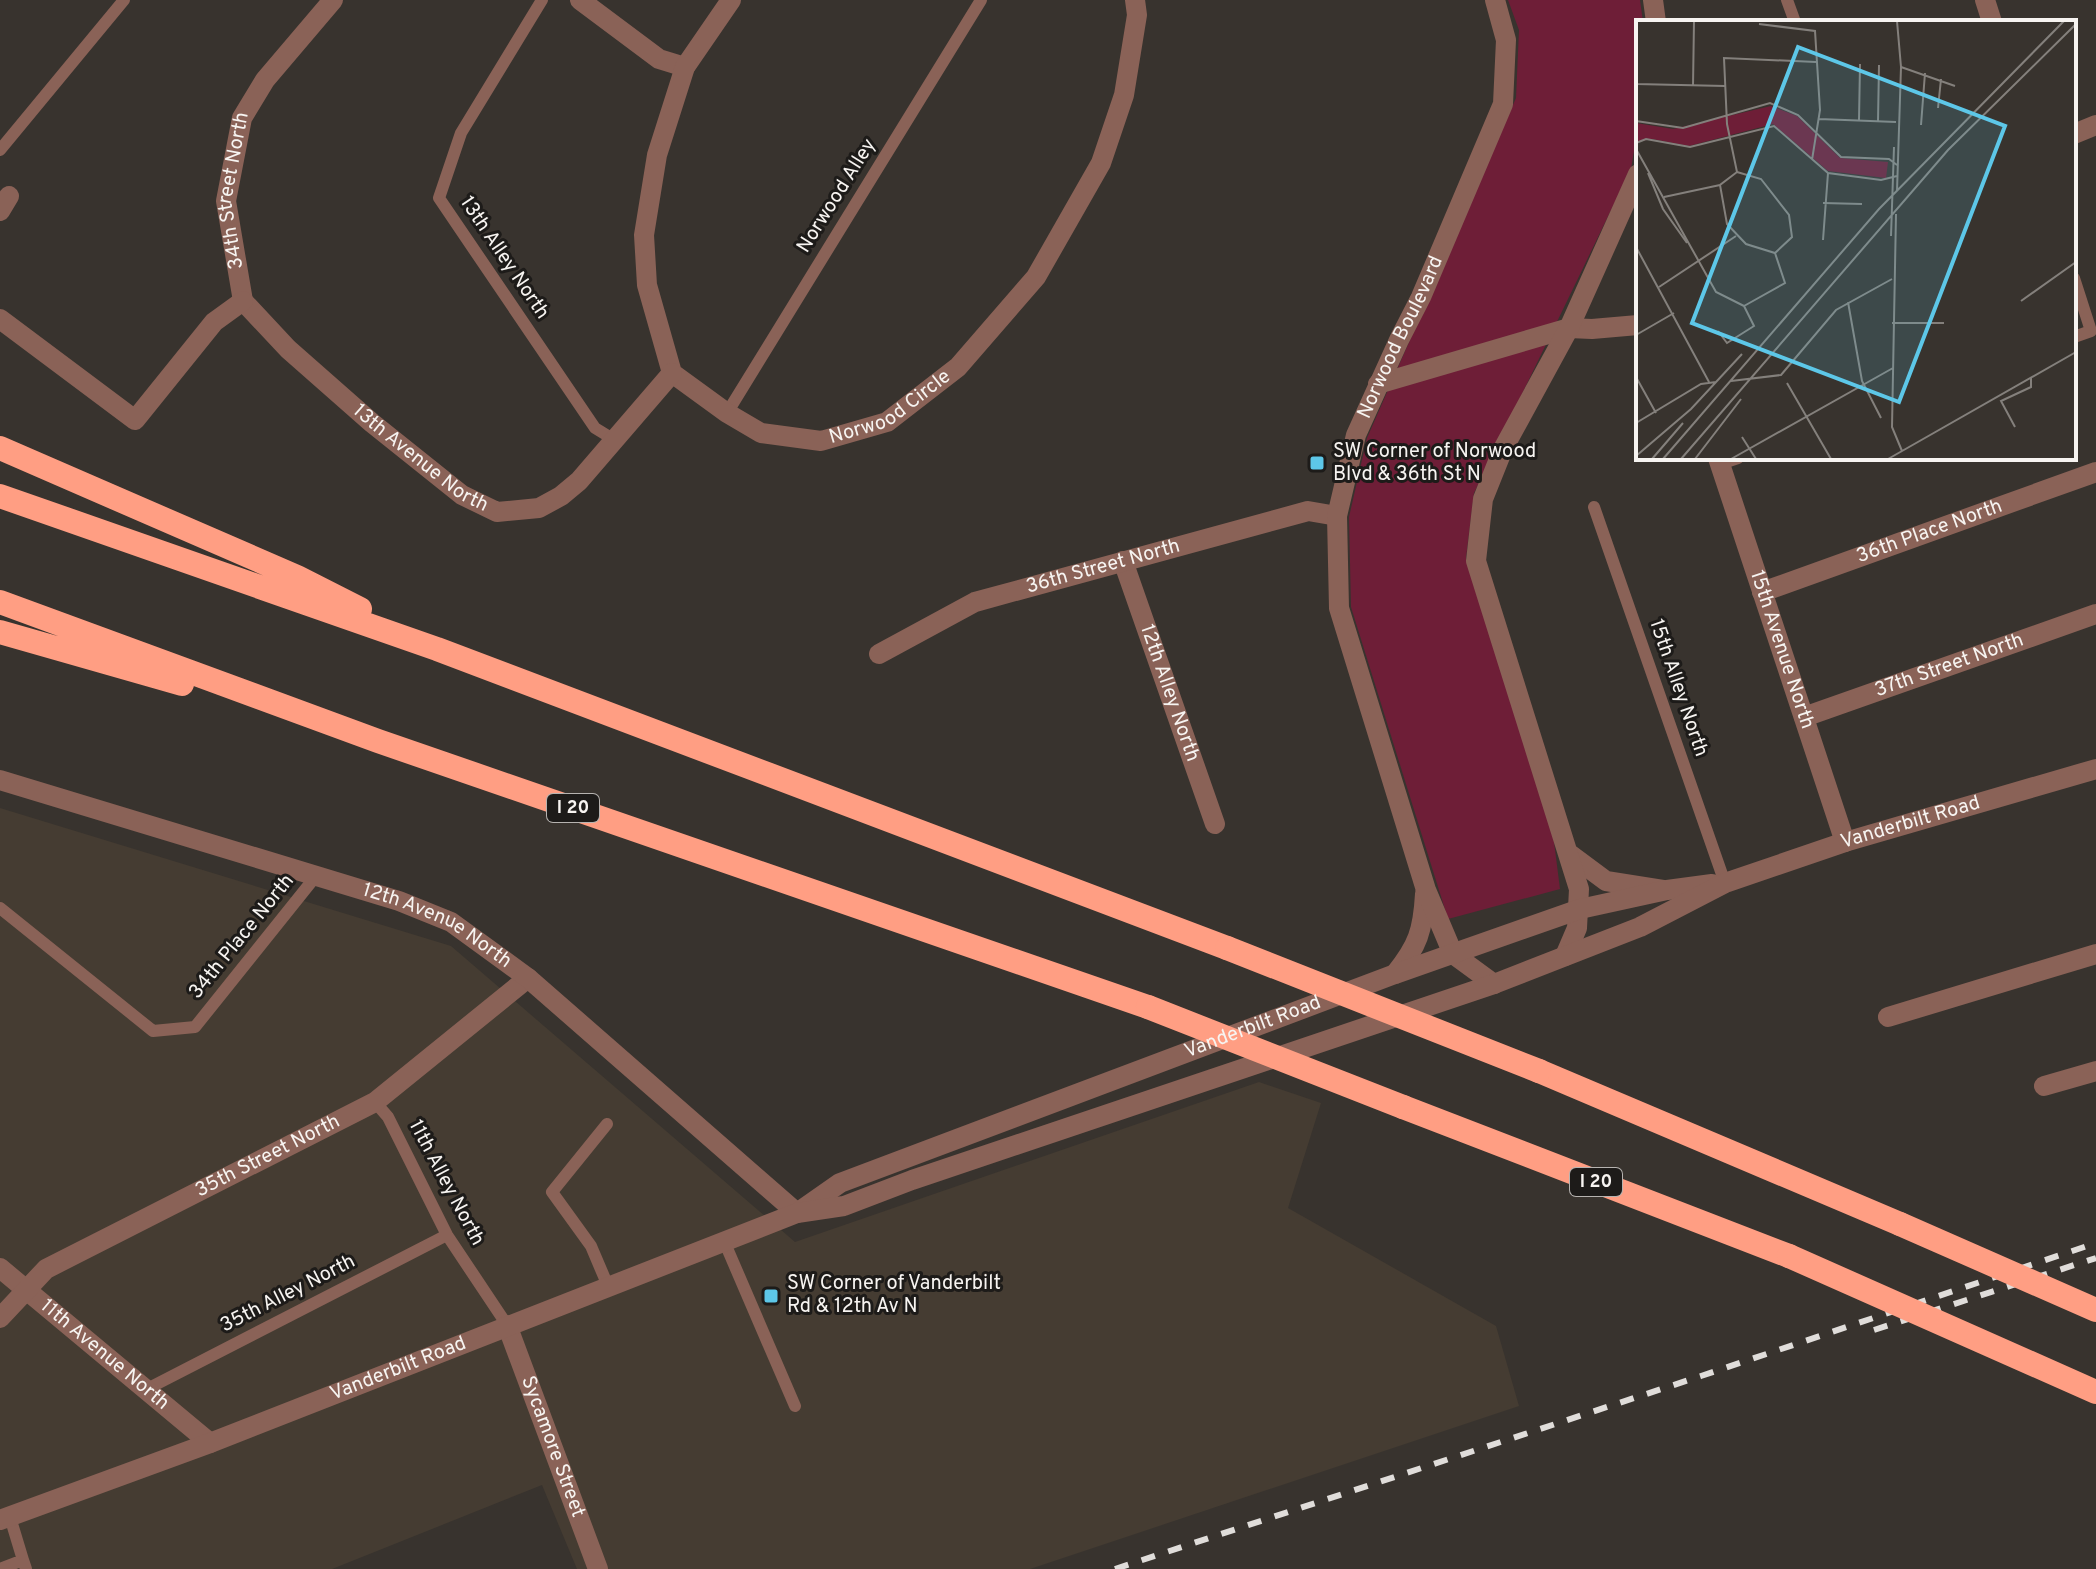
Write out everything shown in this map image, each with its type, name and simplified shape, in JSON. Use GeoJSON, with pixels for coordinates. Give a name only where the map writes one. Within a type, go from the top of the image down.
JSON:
{"type":"FeatureCollection","features":[{"type":"Feature","properties":{"kind":"highway"},"geometry":{"type":"LineString","coordinates":[[0,448],[297,577],[437,649]]}},
{"type":"Feature","properties":{"kind":"highway"},"geometry":{"type":"LineString","coordinates":[[0,496],[437,649],[1227,948],[1539,1071],[2096,1310]]}},
{"type":"Feature","properties":{"kind":"highway","name":"I 20"},"geometry":{"type":"LineString","coordinates":[[0,602],[378,741],[1148,1007],[1789,1256],[2096,1392]]}},
{"type":"Feature","properties":{"kind":"highway"},"geometry":{"type":"LineString","coordinates":[[0,632],[378,741]]}},
{"type":"Feature","properties":{"kind":"street","name":"34th Street North"},"geometry":{"type":"LineString","coordinates":[[0,319],[135,420],[214,322],[243,301],[226,201],[242,118],[265,80],[333,0]]}},
{"type":"Feature","properties":{"kind":"street"},"geometry":{"type":"LineString","coordinates":[[580,0],[659,59],[685,67]]}},
{"type":"Feature","properties":{"kind":"street"},"geometry":{"type":"LineString","coordinates":[[613,439],[672,373],[647,285],[644,235],[657,155],[685,67],[731,0]]}},
{"type":"Feature","properties":{"kind":"street","name":"Norwood Circle"},"geometry":{"type":"LineString","coordinates":[[672,373],[727,413],[761,433],[821,441],[887,422],[958,367],[1036,277],[1101,163],[1124,95],[1137,15],[1135,0]]}},
{"type":"Feature","properties":{"kind":"street","name":"Norwood Boulevard"},"geometry":{"type":"LineString","coordinates":[[1453,954],[1426,890],[1339,608],[1337,516],[1356,435],[1421,297],[1503,104],[1506,40],[1495,0]]}},
{"type":"Feature","properties":{"kind":"street"},"geometry":{"type":"LineString","coordinates":[[1653,0],[1656,20]]}},
{"type":"Feature","properties":{"kind":"street"},"geometry":{"type":"LineString","coordinates":[[1985,0],[1991,20]]}},
{"type":"Feature","properties":{"kind":"street"},"geometry":{"type":"LineString","coordinates":[[2076,133],[2096,125]]}},
{"type":"Feature","properties":{"kind":"street"},"geometry":{"type":"LineString","coordinates":[[1565,956],[1577,928],[1579,889],[1571,855],[1476,561],[1483,499],[1503,449],[1569,328],[1636,178]]}},
{"type":"Feature","properties":{"kind":"street","name":"13th Avenue North"},"geometry":{"type":"LineString","coordinates":[[243,301],[288,349],[372,423],[462,495],[497,512],[539,508],[561,496],[579,481],[613,439]]}},
{"type":"Feature","properties":{"kind":"street"},"geometry":{"type":"LineString","coordinates":[[1378,384],[1569,328],[1636,325]]}},
{"type":"Feature","properties":{"kind":"street","name":"15th Avenue North"},"geometry":{"type":"LineString","coordinates":[[1725,460],[1762,592],[1845,842]]}},
{"type":"Feature","properties":{"kind":"street","name":"36th Place North"},"geometry":{"type":"LineString","coordinates":[[1762,592],[2096,472]]}},
{"type":"Feature","properties":{"kind":"street","name":"36th Street North"},"geometry":{"type":"LineString","coordinates":[[879,654],[975,602],[1308,511],[1337,516]]}},
{"type":"Feature","properties":{"kind":"street","name":"12th Alley North"},"geometry":{"type":"LineString","coordinates":[[1123,561],[1215,824]]}},
{"type":"Feature","properties":{"kind":"street","name":"37th Street North"},"geometry":{"type":"LineString","coordinates":[[1804,717],[2096,614]]}},
{"type":"Feature","properties":{"kind":"street","name":"Vanderbilt Road"},"geometry":{"type":"LineString","coordinates":[[5,1518],[210,1443],[797,1213],[844,1206],[912,1180],[1494,984],[1640,927],[1725,883],[1845,842],[2096,769]]}},
{"type":"Feature","properties":{"kind":"street","name":"12th Avenue North"},"geometry":{"type":"LineString","coordinates":[[0,780],[399,901],[451,922],[528,978],[797,1213]]}},
{"type":"Feature","properties":{"kind":"street"},"geometry":{"type":"LineString","coordinates":[[1571,855],[1606,881],[1667,890]]}},
{"type":"Feature","properties":{"kind":"street","name":"Vanderbilt Road"},"geometry":{"type":"LineString","coordinates":[[797,1213],[840,1183],[1395,974],[1580,909],[1667,890],[1725,883]]}},
{"type":"Feature","properties":{"kind":"street"},"geometry":{"type":"LineString","coordinates":[[1395,974],[1417,944],[1426,890]]}},
{"type":"Feature","properties":{"kind":"street"},"geometry":{"type":"LineString","coordinates":[[1453,954],[1494,984]]}},
{"type":"Feature","properties":{"kind":"street"},"geometry":{"type":"LineString","coordinates":[[1888,1017],[2096,954]]}},
{"type":"Feature","properties":{"kind":"street","name":"35th Street North"},"geometry":{"type":"LineString","coordinates":[[0,1318],[46,1269],[375,1102],[528,978]]}},
{"type":"Feature","properties":{"kind":"street"},"geometry":{"type":"LineString","coordinates":[[2044,1086],[2096,1071]]}},
{"type":"Feature","properties":{"kind":"street","name":"11th Avenue North"},"geometry":{"type":"LineString","coordinates":[[0,1268],[210,1443]]}},
{"type":"Feature","properties":{"kind":"street","name":"Sycamore Street"},"geometry":{"type":"LineString","coordinates":[[507,1325],[598,1569]]}},
{"type":"Feature","properties":{"kind":"lane"},"geometry":{"type":"LineString","coordinates":[[0,150],[124,0]]}},
{"type":"Feature","properties":{"kind":"lane","name":"13th Alley North"},"geometry":{"type":"LineString","coordinates":[[542,0],[461,133],[439,198],[595,428],[613,439]]}},
{"type":"Feature","properties":{"kind":"lane","name":"Norwood Alley"},"geometry":{"type":"LineString","coordinates":[[727,413],[981,0]]}},
{"type":"Feature","properties":{"kind":"lane"},"geometry":{"type":"LineString","coordinates":[[1787,0],[1794,20]]}},
{"type":"Feature","properties":{"kind":"lane"},"geometry":{"type":"LineString","coordinates":[[2076,284],[2091,331],[2076,336]]}},
{"type":"Feature","properties":{"kind":"lane","name":"15th Alley North"},"geometry":{"type":"LineString","coordinates":[[1594,507],[1725,883]]}},
{"type":"Feature","properties":{"kind":"lane","name":"34th Place North"},"geometry":{"type":"LineString","coordinates":[[0,908],[153,1031],[195,1027],[316,876]]}},
{"type":"Feature","properties":{"kind":"lane","name":"11th Alley North"},"geometry":{"type":"LineString","coordinates":[[375,1102],[388,1117],[447,1235],[507,1325]]}},
{"type":"Feature","properties":{"kind":"lane"},"geometry":{"type":"LineString","coordinates":[[607,1124],[552,1192],[591,1246],[608,1286]]}},
{"type":"Feature","properties":{"kind":"lane","name":"35th Alley North"},"geometry":{"type":"LineString","coordinates":[[147,1389],[447,1235]]}},
{"type":"Feature","properties":{"kind":"lane"},"geometry":{"type":"LineString","coordinates":[[724,1241],[795,1406]]}},
{"type":"Feature","properties":{"kind":"lane"},"geometry":{"type":"LineString","coordinates":[[0,1569],[25,1564],[5,1518]]}},
{"type":"Feature","properties":{"kind":"shaded area"},"geometry":{"type":"Polygon","coordinates":[[[1508,0],[1640,0],[1643,20],[1636,20],[1636,139],[1631,169],[1474,493],[1466,558],[1553,834],[1560,889],[1448,919],[1351,607],[1349,517],[1367,438],[1516,98],[1519,30],[1508,0]]]}},
{"type":"Feature","properties":{"kind":"shaded area"},"geometry":{"type":"Polygon","coordinates":[[[0,808],[451,946],[795,1242],[1259,1082],[1321,1103],[1288,1208],[1496,1326],[1519,1406],[1030,1569],[577,1569],[542,1485],[332,1569],[0,1569],[0,808]]]}},
{"type":"Feature","properties":{"kind":"railway"},"geometry":{"type":"LineString","coordinates":[[1115,1569],[2096,1243]]}},
{"type":"Feature","properties":{"kind":"railway"},"geometry":{"type":"LineString","coordinates":[[1874,1330],[2096,1258]]}},
{"type":"Feature","properties":{"kind":"place","name":"SW Corner of Norwood Blvd & 36th St N"},"geometry":{"type":"Point","coordinates":[1317,463]}},
{"type":"Feature","properties":{"kind":"place","name":"SW Corner of Vanderbilt Rd & 12th Av N"},"geometry":{"type":"Point","coordinates":[771,1296]}}]}
